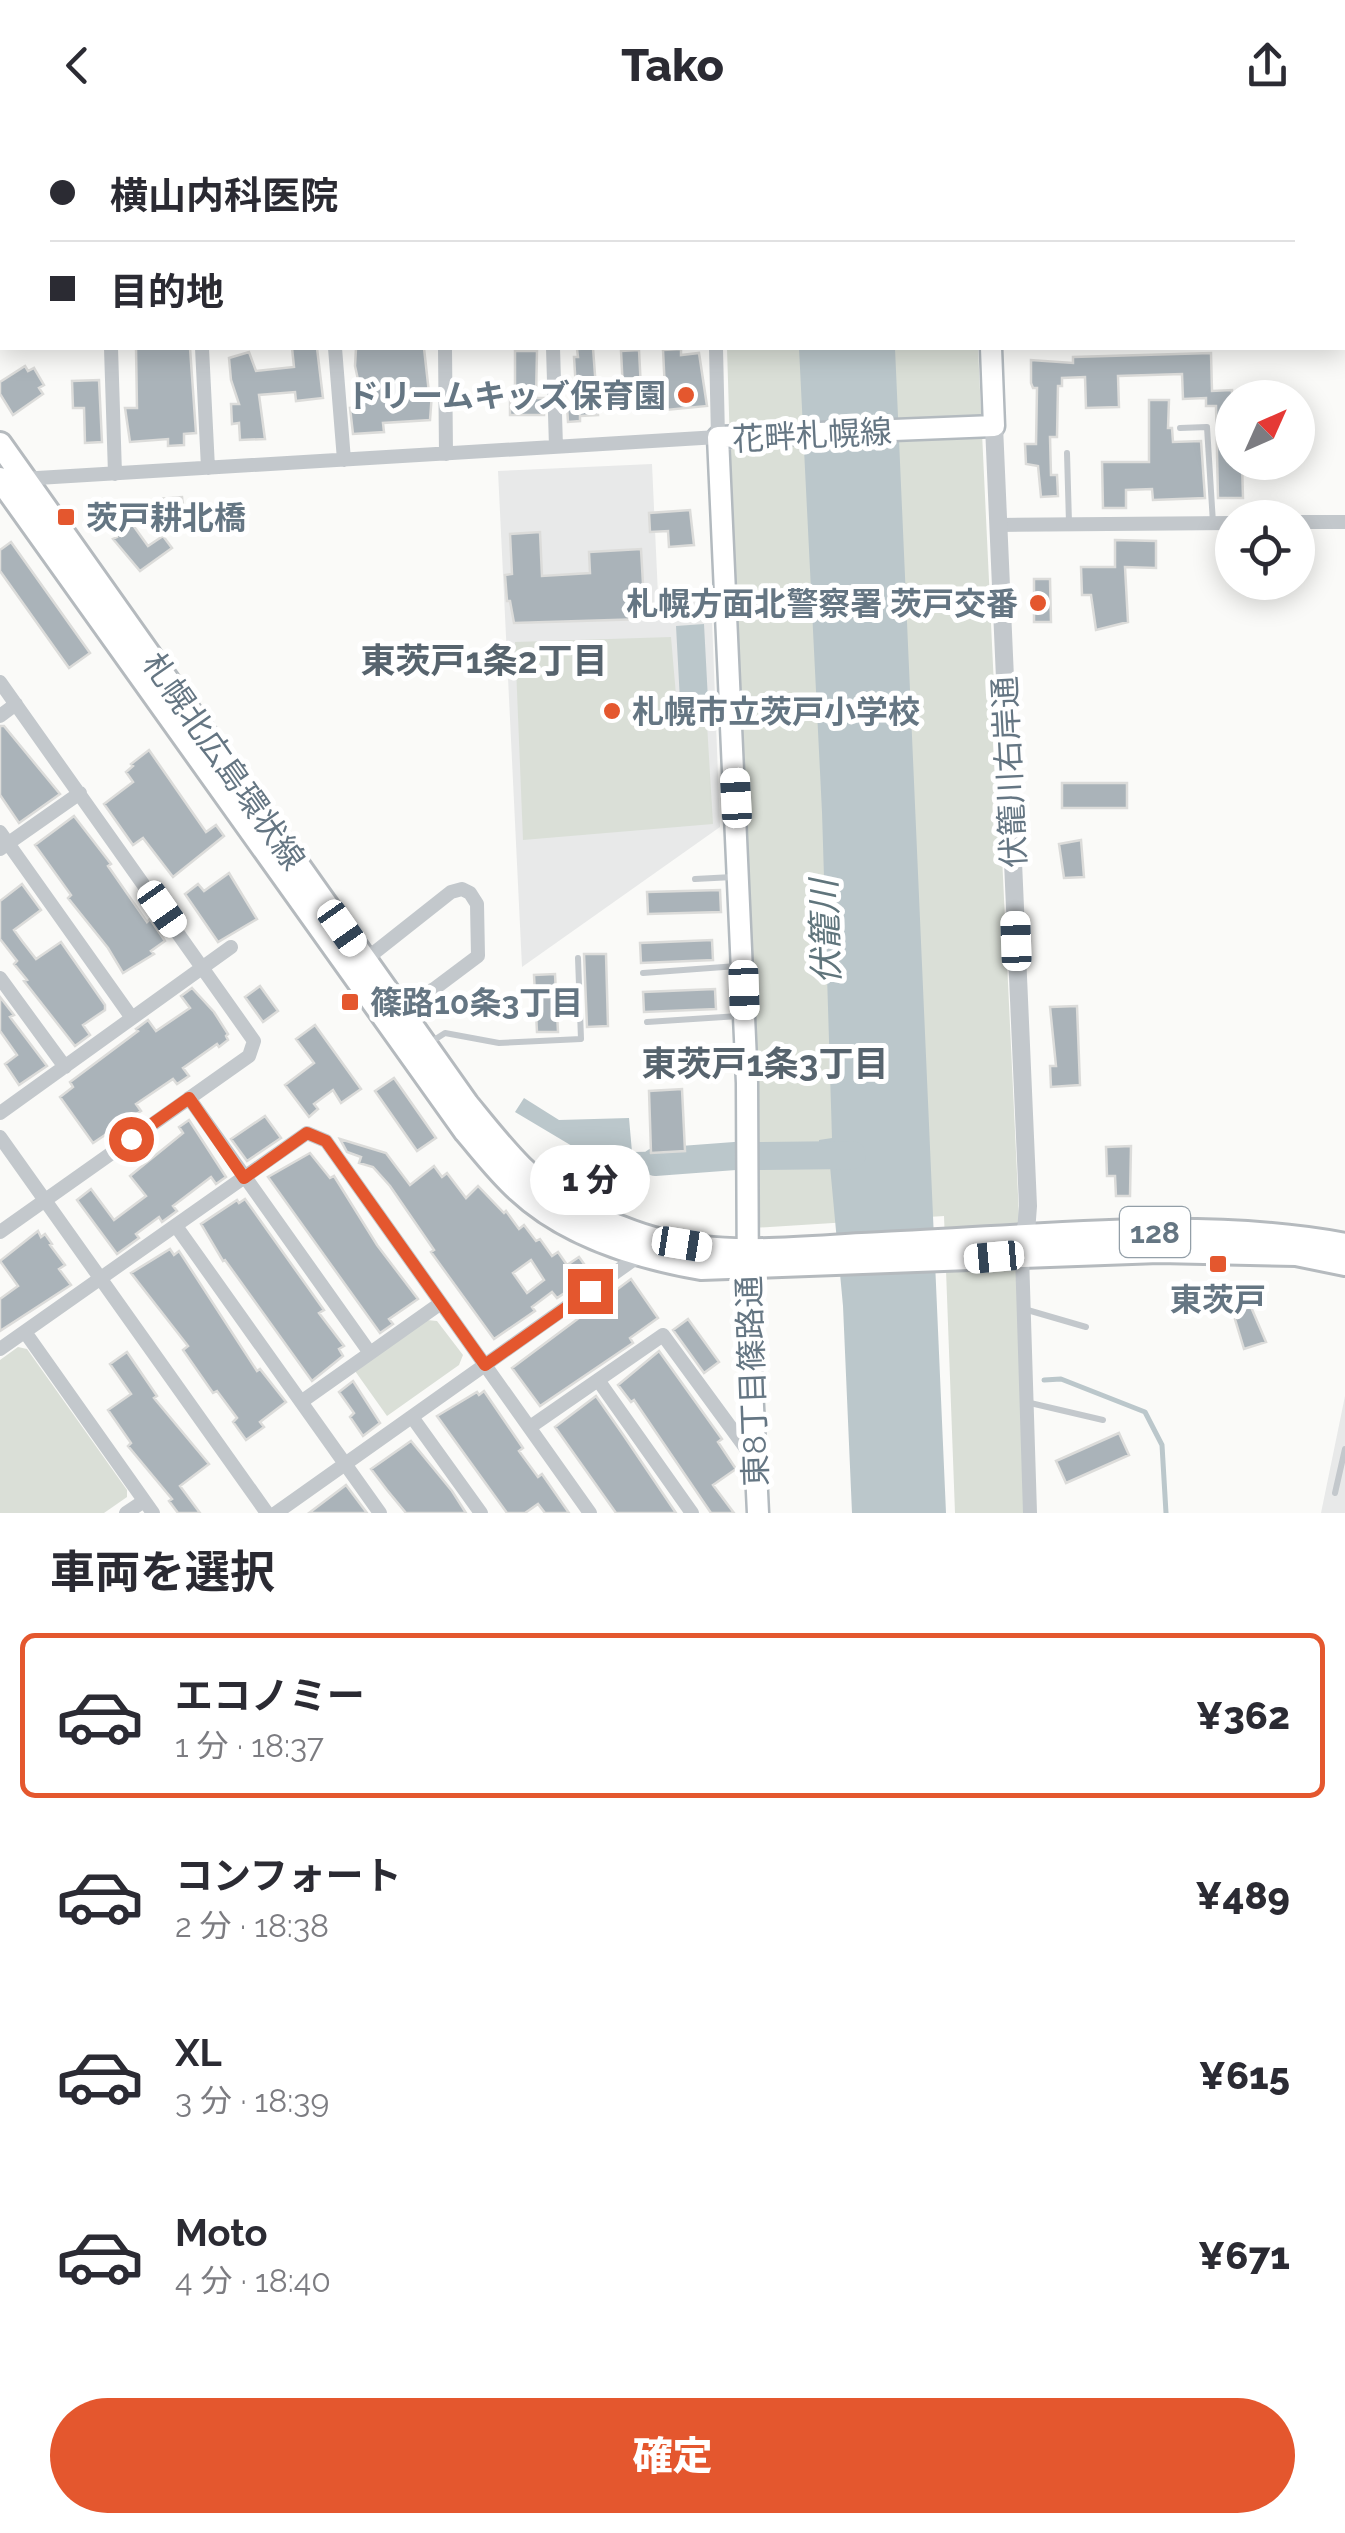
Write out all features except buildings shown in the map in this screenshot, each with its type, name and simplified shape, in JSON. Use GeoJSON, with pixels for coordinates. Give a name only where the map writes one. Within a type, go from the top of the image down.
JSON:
{"type":"FeatureCollection","features":[{"type":"Feature","properties":{"kind":"main road","name":"伏籠川右岸通"},"geometry":{"type":"LineString","coordinates":[[991,350],[994,426]]}},
{"type":"Feature","properties":{"kind":"main road","name":"花畔札幌線"},"geometry":{"type":"LineString","coordinates":[[748,1258],[745,1015],[718,437],[994,426]]}},
{"type":"Feature","properties":{"kind":"main road","name":"札幌北広島環状線"},"geometry":{"type":"LineString","coordinates":[[0,444],[6,480],[466,1132],[532,1201],[558,1218],[640,1255],[702,1268],[748,1258],[966,1250],[1159,1232],[1299,1236],[1345,1245]]}},
{"type":"Feature","properties":{"kind":"main road","name":"札幌北広島環状線"},"geometry":{"type":"LineString","coordinates":[[6,480],[506,1151],[533,1178],[574,1207],[659,1240],[748,1258]]}},
{"type":"Feature","properties":{"kind":"main road","name":"札幌北広島環状線"},"geometry":{"type":"LineString","coordinates":[[1025,1246],[1296,1254],[1345,1264]]}},
{"type":"Feature","properties":{"kind":"main road","name":"東8丁目篠路通"},"geometry":{"type":"LineString","coordinates":[[748,1258],[758,1513]]}},
{"type":"Feature","properties":{"kind":"street"},"geometry":{"type":"LineString","coordinates":[[112,350],[115,474]]}},
{"type":"Feature","properties":{"kind":"street"},"geometry":{"type":"LineString","coordinates":[[202,350],[208,468]]}},
{"type":"Feature","properties":{"kind":"street"},"geometry":{"type":"LineString","coordinates":[[336,350],[344,460]]}},
{"type":"Feature","properties":{"kind":"street"},"geometry":{"type":"LineString","coordinates":[[445,350],[446,454]]}},
{"type":"Feature","properties":{"kind":"street"},"geometry":{"type":"LineString","coordinates":[[553,350],[556,447]]}},
{"type":"Feature","properties":{"kind":"street"},"geometry":{"type":"LineString","coordinates":[[6,480],[718,437],[716,350]]}},
{"type":"Feature","properties":{"kind":"street","name":"伏籠川右岸通"},"geometry":{"type":"LineString","coordinates":[[994,426],[1025,1246]]}},
{"type":"Feature","properties":{"kind":"street"},"geometry":{"type":"LineString","coordinates":[[1315,522],[1345,522]]}},
{"type":"Feature","properties":{"kind":"street"},"geometry":{"type":"LineString","coordinates":[[998,525],[1213,523]]}},
{"type":"Feature","properties":{"kind":"street"},"geometry":{"type":"LineString","coordinates":[[0,682],[254,1041],[249,1056],[0,1232]]}},
{"type":"Feature","properties":{"kind":"street"},"geometry":{"type":"LineString","coordinates":[[0,716],[16,704]]}},
{"type":"Feature","properties":{"kind":"street"},"geometry":{"type":"LineString","coordinates":[[80,793],[3,842],[132,1018]]}},
{"type":"Feature","properties":{"kind":"street"},"geometry":{"type":"LineString","coordinates":[[365,960],[451,892],[462,889],[473,896],[477,904],[478,956],[434,989],[398,1007]]}},
{"type":"Feature","properties":{"kind":"street"},"geometry":{"type":"LineString","coordinates":[[0,1113],[231,947]]}},
{"type":"Feature","properties":{"kind":"street"},"geometry":{"type":"LineString","coordinates":[[0,978],[65,1066]]}},
{"type":"Feature","properties":{"kind":"street"},"geometry":{"type":"LineString","coordinates":[[189,1098],[370,1354]]}},
{"type":"Feature","properties":{"kind":"street"},"geometry":{"type":"LineString","coordinates":[[0,1350],[307,1133],[326,1141],[590,1513]]}},
{"type":"Feature","properties":{"kind":"street"},"geometry":{"type":"LineString","coordinates":[[0,1137],[266,1513]]}},
{"type":"Feature","properties":{"kind":"street"},"geometry":{"type":"LineString","coordinates":[[176,1226],[380,1513]]}},
{"type":"Feature","properties":{"kind":"street"},"geometry":{"type":"LineString","coordinates":[[1025,1246],[1023,1308],[1030,1513]]}},
{"type":"Feature","properties":{"kind":"street"},"geometry":{"type":"LineString","coordinates":[[276,1513],[640,1255]]}},
{"type":"Feature","properties":{"kind":"street"},"geometry":{"type":"LineString","coordinates":[[300,1402],[441,1303]]}},
{"type":"Feature","properties":{"kind":"street"},"geometry":{"type":"LineString","coordinates":[[25,1332],[148,1507],[126,1513]]}},
{"type":"Feature","properties":{"kind":"street"},"geometry":{"type":"LineString","coordinates":[[530,1427],[663,1335],[756,1462]]}},
{"type":"Feature","properties":{"kind":"street"},"geometry":{"type":"LineString","coordinates":[[598,1380],[692,1513]]}},
{"type":"Feature","properties":{"kind":"street"},"geometry":{"type":"LineString","coordinates":[[412,1417],[481,1513]]}},
{"type":"Feature","properties":{"kind":"lane"},"geometry":{"type":"LineString","coordinates":[[1180,428],[1207,427],[1213,523]]}},
{"type":"Feature","properties":{"kind":"lane"},"geometry":{"type":"LineString","coordinates":[[1067,453],[1069,524]]}},
{"type":"Feature","properties":{"kind":"lane"},"geometry":{"type":"LineString","coordinates":[[696,879],[739,877]]}},
{"type":"Feature","properties":{"kind":"lane"},"geometry":{"type":"LineString","coordinates":[[426,1046],[444,1032],[499,1043],[581,1039],[578,958]]}},
{"type":"Feature","properties":{"kind":"lane"},"geometry":{"type":"LineString","coordinates":[[643,973],[743,966]]}},
{"type":"Feature","properties":{"kind":"lane"},"geometry":{"type":"LineString","coordinates":[[647,1022],[745,1015]]}},
{"type":"Feature","properties":{"kind":"lane"},"geometry":{"type":"LineString","coordinates":[[1023,1308],[1086,1327]]}},
{"type":"Feature","properties":{"kind":"lane"},"geometry":{"type":"LineString","coordinates":[[1025,1402],[1104,1420]]}},
{"type":"Feature","properties":{"kind":"lane"},"geometry":{"type":"LineString","coordinates":[[1335,1493],[1345,1450]]}},
{"type":"Feature","properties":{"kind":"shaded area"},"geometry":{"type":"Polygon","coordinates":[[[727,350],[978,350],[1019,1216],[1024,1513],[955,1513],[944,1216],[754,1228],[727,350]]]}},
{"type":"Feature","properties":{"kind":"shaded area"},"geometry":{"type":"Polygon","coordinates":[[[799,350],[895,350],[946,1513],[852,1513],[843,1306],[830,1166],[814,1161],[814,1145],[832,1138],[822,812],[799,350]]]}},
{"type":"Feature","properties":{"kind":"shaded area","name":"札幌市立茨戸小学校"},"geometry":{"type":"Polygon","coordinates":[[[652,464],[658,595],[711,594],[720,827],[522,967],[498,471],[652,464]]]}},
{"type":"Feature","properties":{"kind":"shaded area"},"geometry":{"type":"Polygon","coordinates":[[[704,624],[708,700],[680,701],[676,626],[704,624]]]}},
{"type":"Feature","properties":{"kind":"shaded area"},"geometry":{"type":"Polygon","coordinates":[[[671,637],[677,707],[706,707],[713,824],[523,840],[515,642],[671,637]]]}},
{"type":"Feature","properties":{"kind":"shaded area"},"geometry":{"type":"Polygon","coordinates":[[[524,1098],[559,1120],[629,1118],[632,1152],[692,1151],[693,1166],[609,1168],[515,1112],[524,1098]]]}},
{"type":"Feature","properties":{"kind":"shaded area"},"geometry":{"type":"Polygon","coordinates":[[[427,1320],[437,1321],[463,1355],[459,1365],[387,1416],[355,1371],[427,1320]]]}},
{"type":"Feature","properties":{"kind":"shaded area"},"geometry":{"type":"Polygon","coordinates":[[[18,1347],[27,1349],[127,1490],[127,1497],[104,1513],[0,1513],[0,1360],[18,1347]]]}},
{"type":"Feature","properties":{"kind":"shaded area"},"geometry":{"type":"Polygon","coordinates":[[[1345,1396],[1345,1513],[1321,1513],[1345,1396]]]}},
{"type":"Feature","properties":{"kind":"waterway"},"geometry":{"type":"LineString","coordinates":[[755,1156],[852,1155]]}},
{"type":"Feature","properties":{"kind":"waterway"},"geometry":{"type":"LineString","coordinates":[[655,1162],[735,1156]]}},
{"type":"Feature","properties":{"kind":"waterway"},"geometry":{"type":"LineString","coordinates":[[1044,1380],[1061,1379],[1145,1412],[1162,1445],[1166,1513]]}},
{"type":"Feature","properties":{"kind":"place","name":"ドリームキッズ保育園"},"geometry":{"type":"Point","coordinates":[686,395]}},
{"type":"Feature","properties":{"kind":"place","name":"茨戸耕北橋"},"geometry":{"type":"Point","coordinates":[66,517]}},
{"type":"Feature","properties":{"kind":"place","name":"札幌方面北警察署 茨戸交番"},"geometry":{"type":"Point","coordinates":[1038,603]}},
{"type":"Feature","properties":{"kind":"place","name":"札幌市立茨戸小学校"},"geometry":{"type":"Point","coordinates":[612,711]}},
{"type":"Feature","properties":{"kind":"place","name":"篠路10条3丁目"},"geometry":{"type":"Point","coordinates":[350,1002]}},
{"type":"Feature","properties":{"kind":"place","name":"東茨戸"},"geometry":{"type":"Point","coordinates":[1218,1264]}},
{"type":"Feature","properties":{"kind":"district","name":"東茨戸1条2丁目"},"geometry":{"type":"Point","coordinates":[484,660]}},
{"type":"Feature","properties":{"kind":"district","name":"東茨戸1条3丁目"},"geometry":{"type":"Point","coordinates":[765,1063]}},
{"type":"Feature","properties":{"kind":"route"},"geometry":{"type":"LineString","coordinates":[[131,1139],[189,1098],[244,1178],[307,1133],[326,1141],[485,1365],[590,1291]]}},
{"type":"Feature","properties":{"kind":"water label","name":"伏籠川"},"geometry":{"type":"Point","coordinates":[825,932]}}]}
